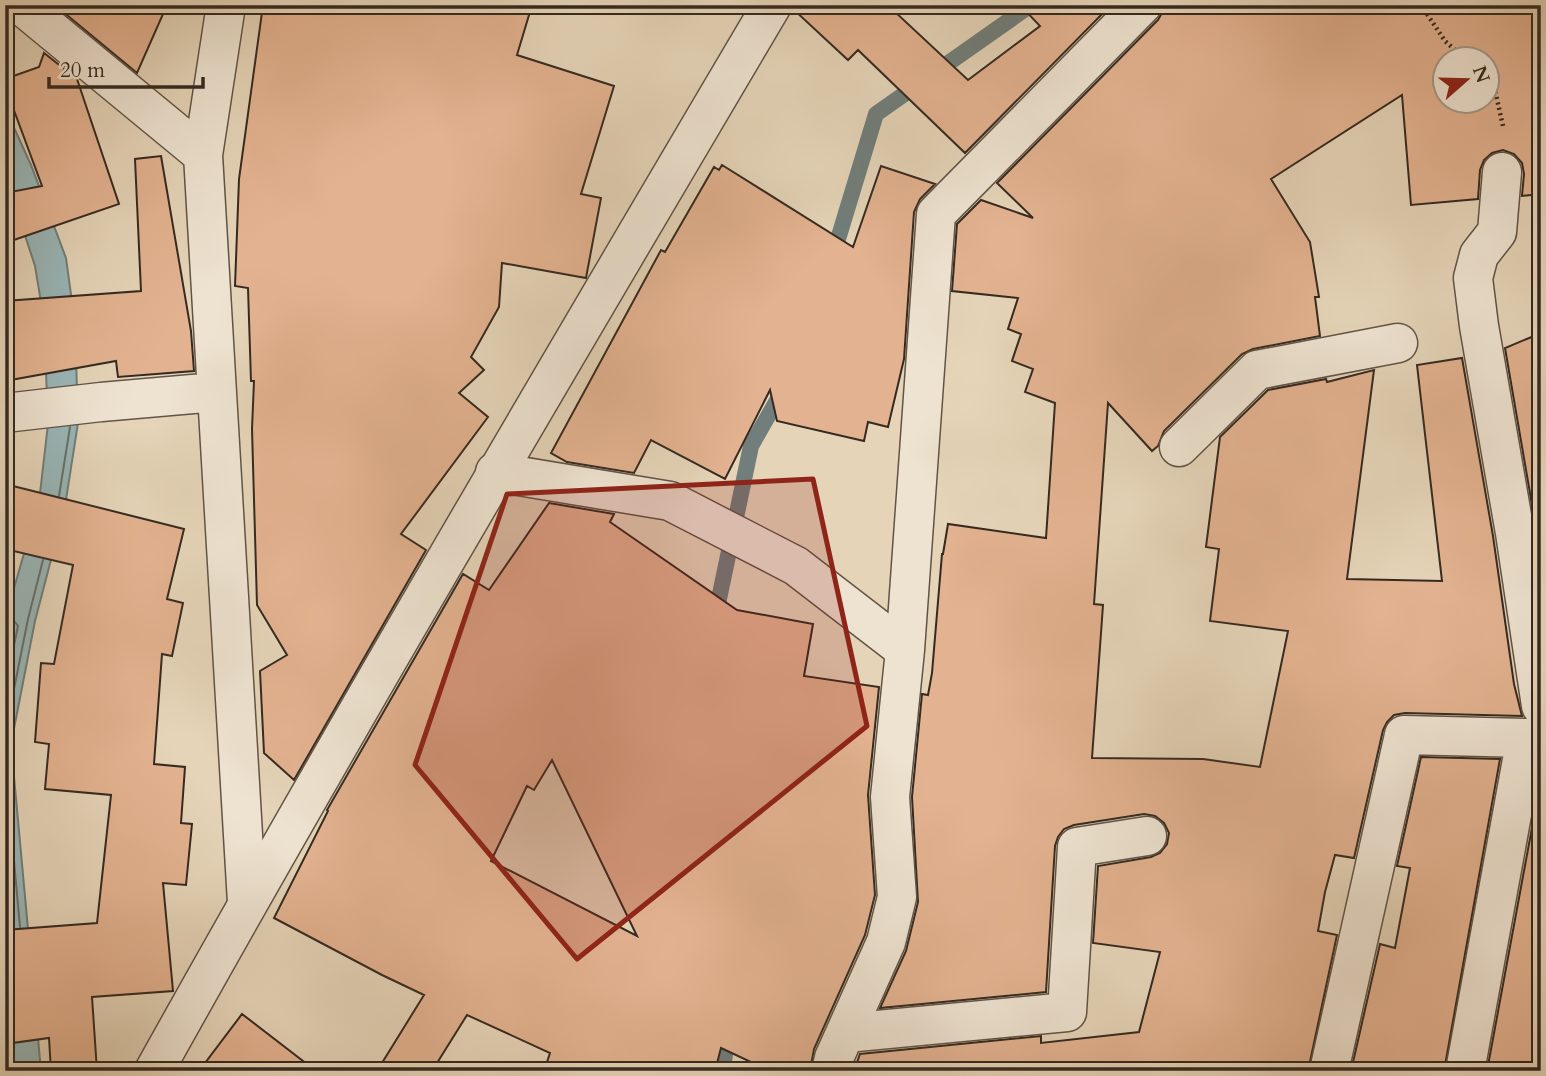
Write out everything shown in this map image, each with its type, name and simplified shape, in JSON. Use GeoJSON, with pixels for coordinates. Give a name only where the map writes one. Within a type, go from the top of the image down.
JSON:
{"type":"FeatureCollection","features":[{"type":"Feature","properties":{"kind":"street"},"geometry":{"type":"LineString","coordinates":[[21,5],[203,155]]}},
{"type":"Feature","properties":{"kind":"street"},"geometry":{"type":"LineString","coordinates":[[226,5],[203,155],[247,903]]}},
{"type":"Feature","properties":{"kind":"street"},"geometry":{"type":"LineString","coordinates":[[154,1071],[247,903],[495,472],[772,5]]}},
{"type":"Feature","properties":{"kind":"street"},"geometry":{"type":"LineString","coordinates":[[831,1071],[834,1058],[886,942],[897,897],[890,797],[905,650],[936,214],[1142,5]]}},
{"type":"Feature","properties":{"kind":"street"},"geometry":{"type":"LineString","coordinates":[[1465,1071],[1536,732],[1516,533],[1473,278],[1479,255],[1497,232],[1502,172]]}},
{"type":"Feature","properties":{"kind":"street"},"geometry":{"type":"LineString","coordinates":[[1179,447],[1257,370],[1398,343]]}},
{"type":"Feature","properties":{"kind":"street"},"geometry":{"type":"LineString","coordinates":[[20,412],[216,392]]}},
{"type":"Feature","properties":{"kind":"street"},"geometry":{"type":"LineString","coordinates":[[495,472],[670,501],[796,566],[905,650]]}},
{"type":"Feature","properties":{"kind":"street"},"geometry":{"type":"LineString","coordinates":[[1329,1071],[1404,735],[1536,732]]}},
{"type":"Feature","properties":{"kind":"street"},"geometry":{"type":"LineString","coordinates":[[846,1033],[1066,1012],[1077,847],[1147,836]]}},
{"type":"Feature","properties":{"kind":"path"},"geometry":{"type":"LineString","coordinates":[[1421,5],[1451,46]]}},
{"type":"Feature","properties":{"kind":"highlighted area"},"geometry":{"type":"Polygon","coordinates":[[[813,479],[867,726],[577,959],[415,765],[507,494],[813,479]]]}},
{"type":"Feature","properties":{"kind":"water"},"geometry":{"type":"Polygon","coordinates":[[[5,108],[31,165],[66,258],[75,324],[78,423],[65,506],[35,621],[11,744],[41,1071],[14,1071],[5,982],[5,619],[39,502],[48,424],[44,320],[35,266],[5,174],[5,108]]]}},
{"type":"Feature","properties":{"kind":"building"},"geometry":{"type":"Polygon","coordinates":[[[65,5],[167,5],[137,73],[62,11],[65,5]]]}},
{"type":"Feature","properties":{"kind":"building"},"geometry":{"type":"Polygon","coordinates":[[[263,5],[532,5],[517,55],[614,86],[581,194],[601,198],[586,278],[502,263],[499,307],[471,357],[484,370],[459,393],[488,417],[401,534],[426,550],[294,780],[264,753],[260,671],[287,655],[257,605],[252,429],[254,381],[251,381],[248,288],[235,286],[239,179],[263,5]]]}},
{"type":"Feature","properties":{"kind":"building"},"geometry":{"type":"Polygon","coordinates":[[[794,5],[899,5],[894,11],[968,80],[1040,26],[1020,5],[1111,5],[965,153],[858,50],[848,60],[793,9],[794,5]]]}},
{"type":"Feature","properties":{"kind":"building"},"geometry":{"type":"Polygon","coordinates":[[[1163,5],[1541,5],[1541,194],[1522,196],[1522,163],[1514,154],[1503,150],[1492,153],[1484,160],[1480,170],[1478,199],[1411,205],[1402,95],[1271,179],[1310,242],[1319,297],[1315,297],[1320,336],[1253,349],[1242,354],[1164,431],[1158,446],[1152,451],[1108,403],[1094,604],[1103,605],[1092,758],[1203,759],[1260,767],[1288,631],[1210,621],[1219,549],[1206,547],[1220,437],[1268,390],[1326,379],[1327,382],[1374,370],[1347,579],[1442,581],[1417,365],[1462,358],[1493,536],[1514,684],[1522,716],[1405,713],[1394,715],[1387,722],[1354,858],[1335,855],[1325,892],[1318,931],[1337,935],[1308,1071],[854,1071],[860,1054],[1041,1036],[1041,1043],[1139,1032],[1160,952],[1093,943],[1098,866],[1151,857],[1160,853],[1167,844],[1169,833],[1164,823],[1155,816],[1144,814],[1074,825],[1064,829],[1058,837],[1055,846],[1046,992],[880,1008],[906,951],[918,902],[912,797],[922,694],[928,695],[932,673],[942,554],[948,524],[1046,538],[1055,403],[1025,392],[1033,369],[1012,361],[1021,334],[1008,329],[1018,298],[952,291],[957,224],[981,200],[1033,218],[997,183],[1158,20],[1163,5]]]}},
{"type":"Feature","properties":{"kind":"building"},"geometry":{"type":"Polygon","coordinates":[[[44,53],[77,79],[119,204],[5,243],[5,193],[42,186],[5,86],[5,79],[39,67],[44,53]]]}},
{"type":"Feature","properties":{"kind":"building"},"geometry":{"type":"Polygon","coordinates":[[[161,156],[191,331],[194,371],[118,377],[116,361],[5,381],[5,301],[141,291],[135,159],[161,156]]]}},
{"type":"Feature","properties":{"kind":"building"},"geometry":{"type":"Polygon","coordinates":[[[722,165],[853,247],[881,166],[935,184],[920,199],[914,212],[904,359],[888,427],[868,422],[864,441],[777,421],[770,390],[725,479],[651,440],[634,473],[567,462],[551,453],[661,250],[665,252],[714,167],[719,170],[722,165]]]}},
{"type":"Feature","properties":{"kind":"building"},"geometry":{"type":"Polygon","coordinates":[[[1541,333],[1541,557],[1505,348],[1541,333]]]}},
{"type":"Feature","properties":{"kind":"building"},"geometry":{"type":"Polygon","coordinates":[[[5,484],[184,529],[167,599],[183,603],[172,656],[162,654],[154,764],[185,767],[181,823],[192,824],[186,885],[163,883],[173,991],[92,997],[97,1071],[51,1071],[49,1038],[5,1044],[5,930],[97,923],[111,795],[45,789],[49,744],[35,742],[41,663],[54,664],[73,565],[5,549],[5,484]]]}},
{"type":"Feature","properties":{"kind":"building"},"geometry":{"type":"Polygon","coordinates":[[[549,503],[614,514],[610,522],[737,610],[813,624],[804,676],[879,687],[868,795],[875,895],[865,935],[814,1049],[810,1071],[770,1071],[721,1048],[715,1071],[544,1071],[550,1053],[467,1015],[432,1071],[377,1071],[424,995],[274,918],[327,810],[463,574],[489,590],[549,503]],[[552,760],[534,790],[527,786],[491,861],[637,936],[552,760]]]}},
{"type":"Feature","properties":{"kind":"building"},"geometry":{"type":"Polygon","coordinates":[[[1421,757],[1500,759],[1444,1071],[1351,1071],[1380,944],[1395,948],[1410,868],[1397,866],[1421,757]]]}},
{"type":"Feature","properties":{"kind":"building"},"geometry":{"type":"Polygon","coordinates":[[[1541,779],[1541,1071],[1487,1071],[1541,779]]]}},
{"type":"Feature","properties":{"kind":"building"},"geometry":{"type":"Polygon","coordinates":[[[242,1014],[316,1071],[199,1071],[242,1014]]]}},
{"type":"Feature","properties":{"kind":"waterway"},"geometry":{"type":"LineString","coordinates":[[832,259],[876,114],[1031,5]]}},
{"type":"Feature","properties":{"kind":"waterway"},"geometry":{"type":"LineString","coordinates":[[715,618],[751,446],[783,390]]}},
{"type":"Feature","properties":{"kind":"waterway"},"geometry":{"type":"LineString","coordinates":[[723,1071],[728,1030]]}}]}
